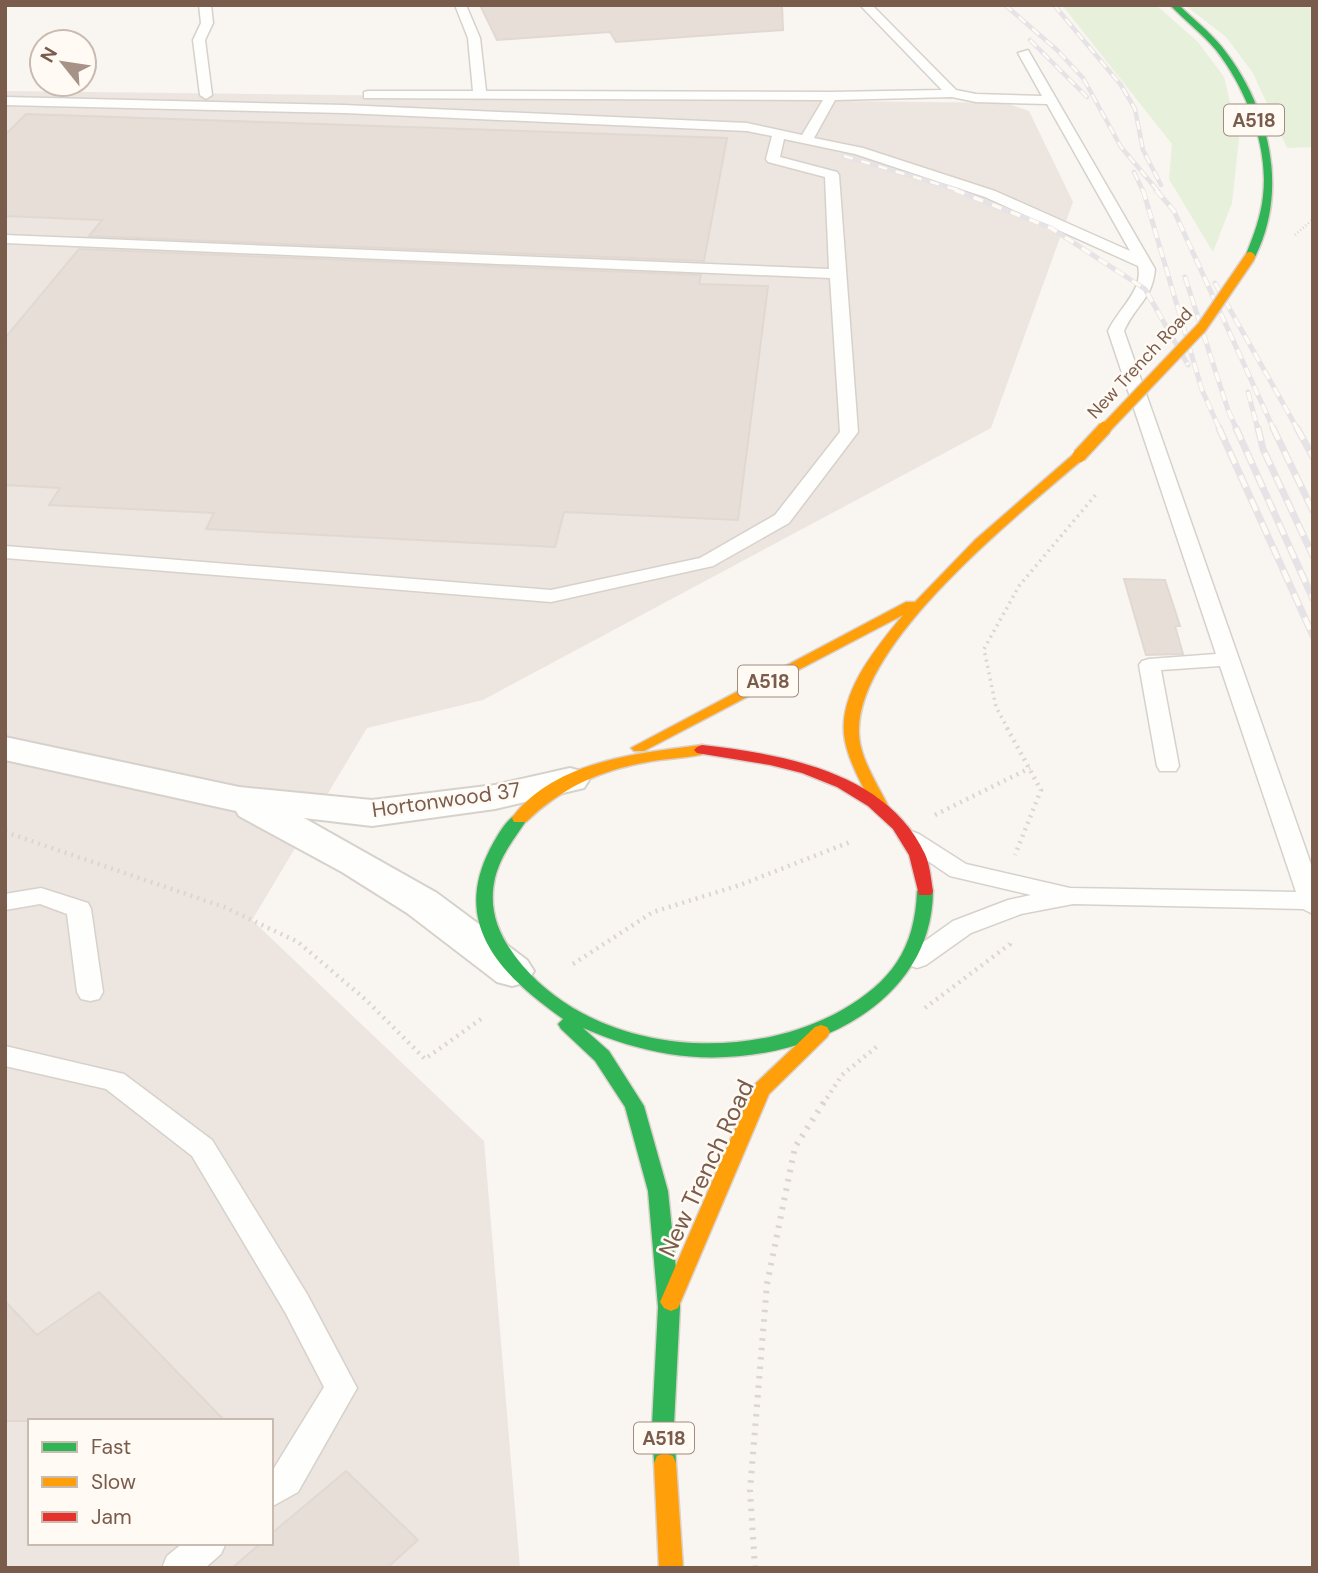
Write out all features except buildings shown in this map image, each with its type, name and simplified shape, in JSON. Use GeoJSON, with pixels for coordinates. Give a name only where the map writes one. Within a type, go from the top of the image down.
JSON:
{"type":"FeatureCollection","features":[{"type":"Feature","properties":{"kind":"highway","name":"New Trench Road"},"geometry":{"type":"LineString","coordinates":[[883,811],[863,765],[851,727],[854,698],[875,660],[931,594],[977,548],[1079,456],[1202,327],[1250,257],[1262,225],[1269,186],[1267,161],[1242,83],[1218,48],[1174,5]]}},
{"type":"Feature","properties":{"kind":"highway","name":"New Trench Road"},"geometry":{"type":"LineString","coordinates":[[605,765],[931,594]]}},
{"type":"Feature","properties":{"kind":"highway"},"geometry":{"type":"LineString","coordinates":[[702,750],[772,757],[816,771],[845,784],[883,811],[905,835],[920,862],[928,903],[924,933],[908,964],[879,995],[852,1015],[827,1027],[771,1044],[717,1050],[665,1046],[632,1041],[584,1024],[522,981],[491,937],[484,910],[486,873],[500,840],[525,810],[570,780],[605,765],[645,755],[702,750]]}},
{"type":"Feature","properties":{"kind":"highway","name":"New Trench Road"},"geometry":{"type":"LineString","coordinates":[[522,981],[602,1056],[634,1106],[658,1191],[669,1307],[663,1424],[671,1568]]}},
{"type":"Feature","properties":{"kind":"highway","name":"New Trench Road"},"geometry":{"type":"LineString","coordinates":[[669,1307],[719,1183],[761,1090],[827,1027]]}},
{"type":"Feature","properties":{"kind":"street","name":"Hortonwood 37"},"geometry":{"type":"LineString","coordinates":[[5,748],[239,800],[372,813],[495,797],[570,780]]}},
{"type":"Feature","properties":{"kind":"street","name":"Hortonwood 37"},"geometry":{"type":"LineString","coordinates":[[239,800],[356,863],[422,903],[522,981]]}},
{"type":"Feature","properties":{"kind":"lane"},"geometry":{"type":"LineString","coordinates":[[205,5],[207,23],[199,40],[206,94]]}},
{"type":"Feature","properties":{"kind":"lane"},"geometry":{"type":"LineString","coordinates":[[460,5],[474,38],[474,61],[480,96]]}},
{"type":"Feature","properties":{"kind":"lane"},"geometry":{"type":"LineString","coordinates":[[865,5],[952,93]]}},
{"type":"Feature","properties":{"kind":"lane"},"geometry":{"type":"LineString","coordinates":[[905,835],[958,870],[1012,896],[1312,903],[1116,331],[1124,314],[1145,289],[1147,270],[1024,53]]}},
{"type":"Feature","properties":{"kind":"lane"},"geometry":{"type":"LineString","coordinates":[[17,87],[64,93],[480,96],[831,96],[952,93],[976,98],[1051,100]]}},
{"type":"Feature","properties":{"kind":"lane"},"geometry":{"type":"LineString","coordinates":[[806,140],[831,96]]}},
{"type":"Feature","properties":{"kind":"lane"},"geometry":{"type":"LineString","coordinates":[[5,101],[344,109],[747,127],[858,151],[990,194],[1143,263]]}},
{"type":"Feature","properties":{"kind":"lane"},"geometry":{"type":"LineString","coordinates":[[5,552],[551,596],[706,562],[782,519],[849,432],[832,174],[773,159],[779,134]]}},
{"type":"Feature","properties":{"kind":"lane"},"geometry":{"type":"LineString","coordinates":[[5,239],[837,274]]}},
{"type":"Feature","properties":{"kind":"lane"},"geometry":{"type":"LineString","coordinates":[[1168,766],[1149,665],[1229,659]]}},
{"type":"Feature","properties":{"kind":"lane"},"geometry":{"type":"LineString","coordinates":[[5,902],[41,896],[79,909],[90,992]]}},
{"type":"Feature","properties":{"kind":"lane"},"geometry":{"type":"LineString","coordinates":[[908,964],[1012,896]]}},
{"type":"Feature","properties":{"kind":"lane"},"geometry":{"type":"LineString","coordinates":[[5,1056],[114,1081],[202,1148],[296,1303],[341,1388],[286,1480],[273,1490]]}},
{"type":"Feature","properties":{"kind":"lane"},"geometry":{"type":"LineString","coordinates":[[179,1568],[207,1545]]}},
{"type":"Feature","properties":{"kind":"path"},"geometry":{"type":"LineString","coordinates":[[916,1016],[1010,944],[1013,858],[1041,790],[996,707],[984,649],[1019,586],[1098,492]]}},
{"type":"Feature","properties":{"kind":"path"},"geometry":{"type":"LineString","coordinates":[[934,815],[1030,768]]}},
{"type":"Feature","properties":{"kind":"path"},"geometry":{"type":"LineString","coordinates":[[5,832],[224,907],[298,943],[366,1000],[425,1059],[481,1019]]}},
{"type":"Feature","properties":{"kind":"path"},"geometry":{"type":"LineString","coordinates":[[573,964],[653,912],[740,885],[850,842]]}},
{"type":"Feature","properties":{"kind":"path"},"geometry":{"type":"LineString","coordinates":[[755,1568],[750,1490],[767,1284],[795,1147],[842,1075],[884,1041]]}},
{"type":"Feature","properties":{"kind":"shaded area"},"geometry":{"type":"Polygon","coordinates":[[[5,91],[28,91],[28,98],[98,98],[98,92],[1006,103],[1029,111],[1073,202],[991,428],[483,700],[367,728],[252,920],[484,1141],[520,1568],[5,1568],[5,91]]]}},
{"type":"Feature","properties":{"kind":"green space"},"geometry":{"type":"Polygon","coordinates":[[[1062,5],[1156,5],[1198,42],[1224,77],[1239,139],[1232,203],[1213,252],[1169,179],[1172,144],[1062,5]]]}},
{"type":"Feature","properties":{"kind":"green space"},"geometry":{"type":"Polygon","coordinates":[[[1185,5],[1313,5],[1313,147],[1287,148],[1253,73],[1226,37],[1185,5]]]}},
{"type":"Feature","properties":{"kind":"railway"},"geometry":{"type":"LineString","coordinates":[[1005,5],[1057,50],[1083,78],[1121,147],[1158,191]]}},
{"type":"Feature","properties":{"kind":"railway"},"geometry":{"type":"LineString","coordinates":[[1054,5],[1121,85],[1135,109],[1143,150],[1161,185]]}},
{"type":"Feature","properties":{"kind":"railway"},"geometry":{"type":"LineString","coordinates":[[1030,40],[1087,97]]}},
{"type":"Feature","properties":{"kind":"railway"},"geometry":{"type":"LineString","coordinates":[[844,156],[961,191]]}},
{"type":"Feature","properties":{"kind":"railway"},"geometry":{"type":"LineString","coordinates":[[1134,172],[1143,191]]}},
{"type":"Feature","properties":{"kind":"railway"},"geometry":{"type":"LineString","coordinates":[[955,190],[1051,228],[1145,289],[1188,365]]}},
{"type":"Feature","properties":{"kind":"railway"},"geometry":{"type":"LineString","coordinates":[[1143,190],[1202,390],[1220,430]]}},
{"type":"Feature","properties":{"kind":"railway"},"geometry":{"type":"LineString","coordinates":[[1156,190],[1174,211],[1274,430]]}},
{"type":"Feature","properties":{"kind":"railway"},"geometry":{"type":"LineString","coordinates":[[1185,277],[1237,430]]}},
{"type":"Feature","properties":{"kind":"railway"},"geometry":{"type":"LineString","coordinates":[[1215,283],[1298,430]]}},
{"type":"Feature","properties":{"kind":"railway"},"geometry":{"type":"LineString","coordinates":[[1248,392],[1258,430]]}},
{"type":"Feature","properties":{"kind":"railway"},"geometry":{"type":"LineString","coordinates":[[1219,428],[1313,636]]}},
{"type":"Feature","properties":{"kind":"railway"},"geometry":{"type":"LineString","coordinates":[[1236,428],[1313,599]]}},
{"type":"Feature","properties":{"kind":"railway"},"geometry":{"type":"LineString","coordinates":[[1258,428],[1263,449],[1313,556]]}},
{"type":"Feature","properties":{"kind":"railway"},"geometry":{"type":"LineString","coordinates":[[1273,428],[1313,511]]}},
{"type":"Feature","properties":{"kind":"railway"},"geometry":{"type":"LineString","coordinates":[[1297,428],[1313,457]]}},
{"type":"Feature","properties":{"kind":"traffic: fast"},"geometry":{"type":"LineString","coordinates":[[1174,5],[1220,50],[1247,96],[1261,132],[1268,168],[1269,194],[1250,257]]}},
{"type":"Feature","properties":{"kind":"traffic: fast"},"geometry":{"type":"LineString","coordinates":[[520,818],[499,847],[486,880],[485,915],[498,948],[530,986],[572,1016],[619,1036],[671,1047],[724,1050],[776,1043],[825,1028],[868,1003],[893,980],[911,954],[922,925],[925,891]]}},
{"type":"Feature","properties":{"kind":"traffic: fast"},"geometry":{"type":"LineString","coordinates":[[567,1024],[602,1056],[634,1106],[658,1191],[669,1307],[663,1425],[665,1463]]}},
{"type":"Feature","properties":{"kind":"traffic: slow"},"geometry":{"type":"LineString","coordinates":[[1079,456],[1202,327],[1250,257]]}},
{"type":"Feature","properties":{"kind":"traffic: slow"},"geometry":{"type":"LineString","coordinates":[[883,812],[859,760],[851,728],[857,695],[877,658],[941,581],[1079,456]]}},
{"type":"Feature","properties":{"kind":"traffic: slow"},"geometry":{"type":"LineString","coordinates":[[639,748],[911,605]]}},
{"type":"Feature","properties":{"kind":"traffic: slow"},"geometry":{"type":"LineString","coordinates":[[520,818],[538,801],[580,776],[628,761],[702,750]]}},
{"type":"Feature","properties":{"kind":"traffic: slow"},"geometry":{"type":"LineString","coordinates":[[671,1302],[761,1090],[821,1032]]}},
{"type":"Feature","properties":{"kind":"traffic: slow"},"geometry":{"type":"LineString","coordinates":[[665,1463],[671,1568]]}},
{"type":"Feature","properties":{"kind":"traffic: jam"},"geometry":{"type":"LineString","coordinates":[[702,750],[771,760],[807,770],[842,784],[874,802],[899,826],[917,855],[925,891]]}}]}
